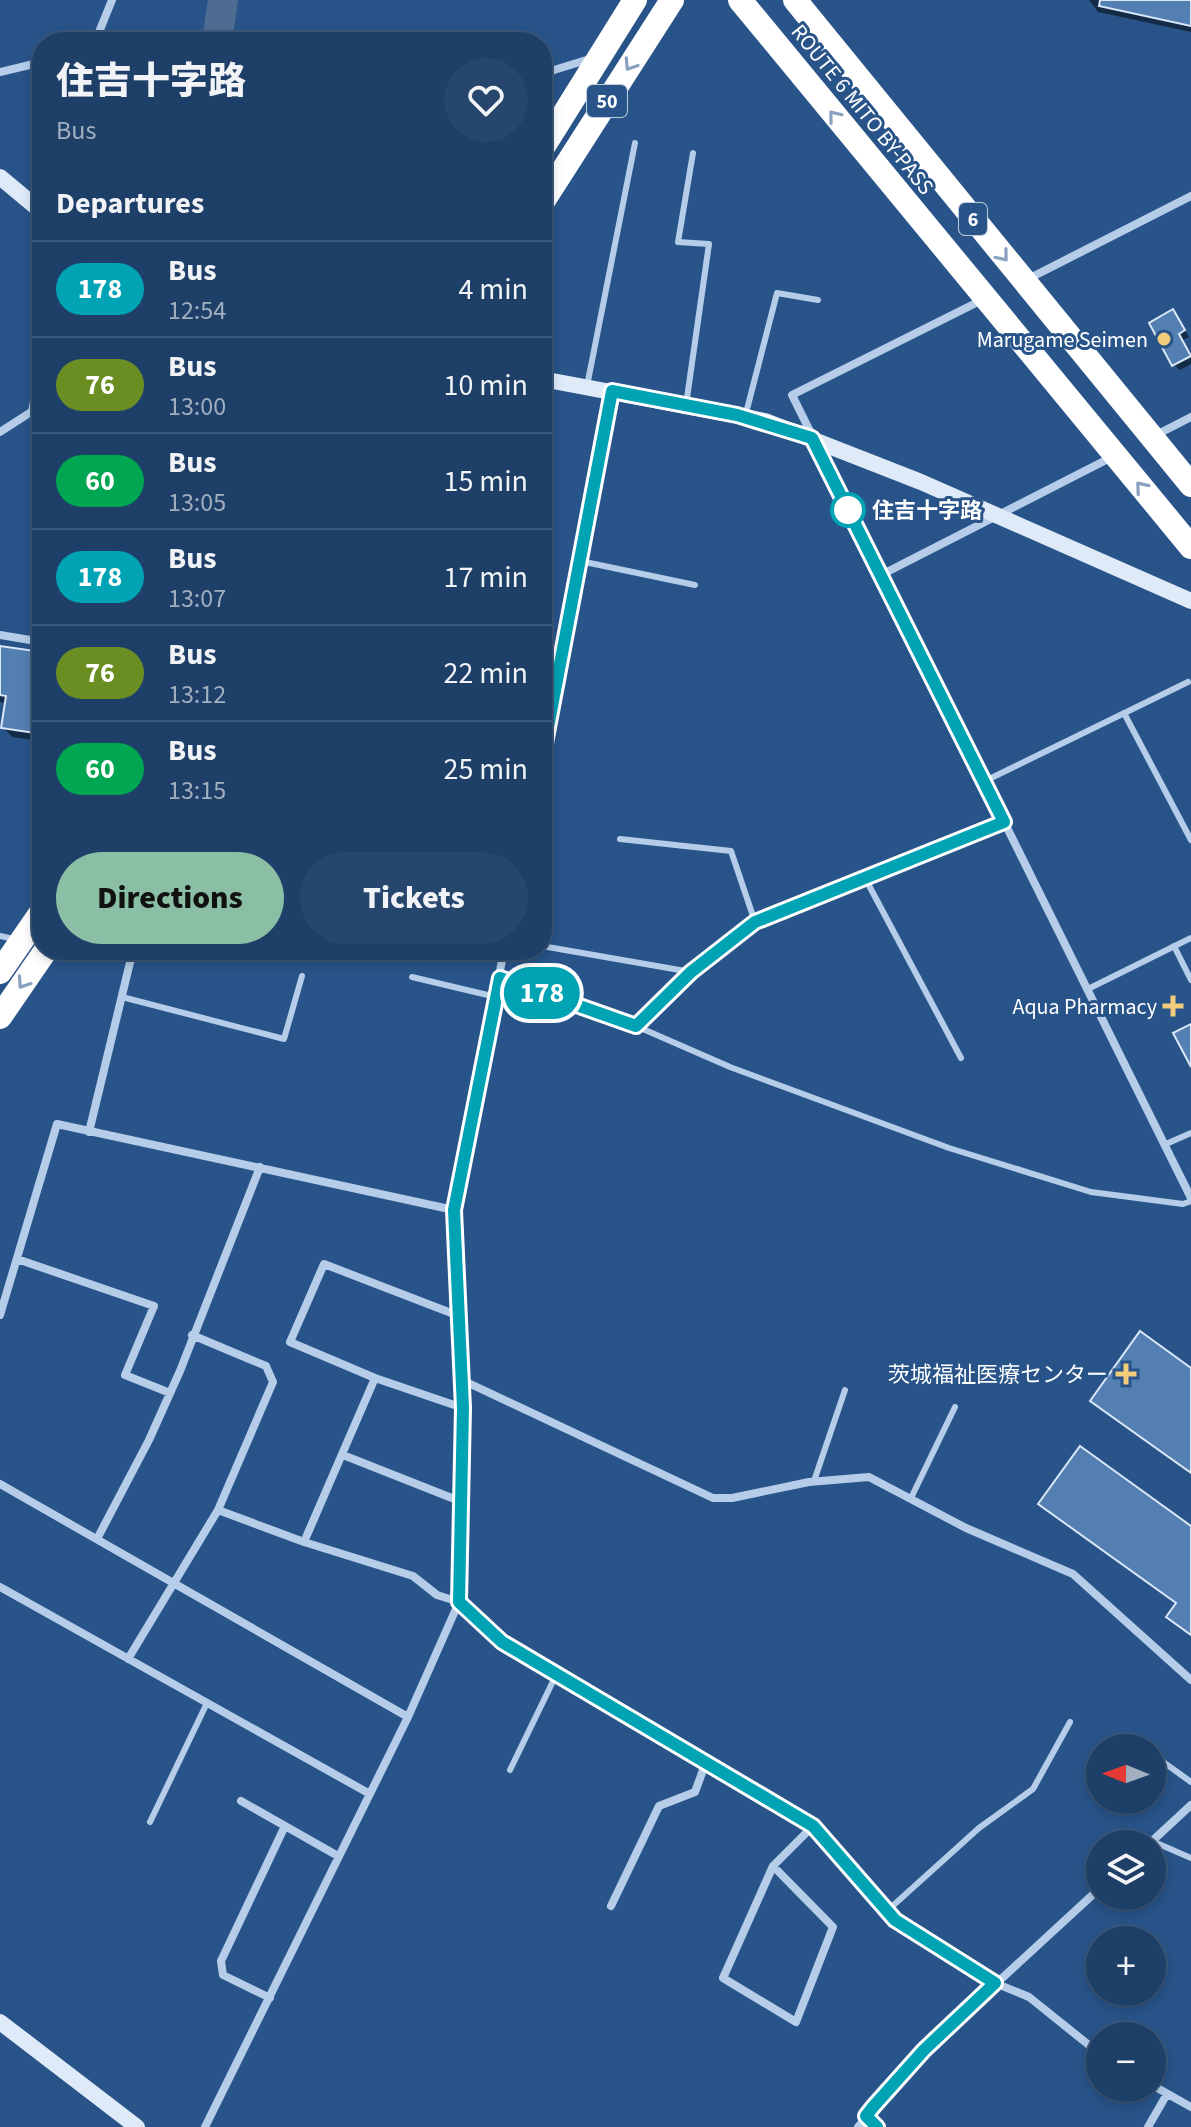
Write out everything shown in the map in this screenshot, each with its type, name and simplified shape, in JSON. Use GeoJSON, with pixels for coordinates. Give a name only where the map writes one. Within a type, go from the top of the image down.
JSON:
{"type":"FeatureCollection","features":[{"type":"Feature","properties":{"kind":"highway","name":"50"},"geometry":{"type":"LineString","coordinates":[[552,133],[635,0]]}},
{"type":"Feature","properties":{"kind":"highway","name":"50"},"geometry":{"type":"LineString","coordinates":[[552,187],[672,0]]}},
{"type":"Feature","properties":{"kind":"highway","name":"ROUTE 6 MITO BY-PASS"},"geometry":{"type":"LineString","coordinates":[[740,0],[1191,547]]}},
{"type":"Feature","properties":{"kind":"highway","name":"ROUTE 6 MITO BY-PASS"},"geometry":{"type":"LineString","coordinates":[[795,0],[1191,485]]}},
{"type":"Feature","properties":{"kind":"highway"},"geometry":{"type":"LineString","coordinates":[[0,972],[11,938],[32,920]]}},
{"type":"Feature","properties":{"kind":"highway"},"geometry":{"type":"LineString","coordinates":[[0,1017],[39,960]]}},
{"type":"Feature","properties":{"kind":"street"},"geometry":{"type":"LineString","coordinates":[[99,32],[112,0]]}},
{"type":"Feature","properties":{"kind":"street"},"geometry":{"type":"LineString","coordinates":[[552,71],[599,56]]}},
{"type":"Feature","properties":{"kind":"street"},"geometry":{"type":"LineString","coordinates":[[0,72],[32,64]]}},
{"type":"Feature","properties":{"kind":"street"},"geometry":{"type":"LineString","coordinates":[[0,177],[32,204]]}},
{"type":"Feature","properties":{"kind":"street"},"geometry":{"type":"LineString","coordinates":[[1023,281],[1191,196]]}},
{"type":"Feature","properties":{"kind":"street"},"geometry":{"type":"LineString","coordinates":[[986,298],[792,395],[1166,1144],[1191,1200]]}},
{"type":"Feature","properties":{"kind":"street"},"geometry":{"type":"LineString","coordinates":[[552,381],[745,417],[812,438],[1191,601]]}},
{"type":"Feature","properties":{"kind":"street"},"geometry":{"type":"LineString","coordinates":[[552,707],[612,391]]}},
{"type":"Feature","properties":{"kind":"street"},"geometry":{"type":"LineString","coordinates":[[0,432],[31,412]]}},
{"type":"Feature","properties":{"kind":"street"},"geometry":{"type":"LineString","coordinates":[[1151,437],[1191,417]]}},
{"type":"Feature","properties":{"kind":"street"},"geometry":{"type":"LineString","coordinates":[[881,575],[1116,456]]}},
{"type":"Feature","properties":{"kind":"street"},"geometry":{"type":"LineString","coordinates":[[0,635],[32,640]]}},
{"type":"Feature","properties":{"kind":"street"},"geometry":{"type":"LineString","coordinates":[[89,1132],[131,960]]}},
{"type":"Feature","properties":{"kind":"street"},"geometry":{"type":"LineString","coordinates":[[205,2127],[408,1717],[459,1602],[463,1408],[454,1210],[503,960]]}},
{"type":"Feature","properties":{"kind":"street"},"geometry":{"type":"LineString","coordinates":[[0,1315],[57,1124],[454,1210]]}},
{"type":"Feature","properties":{"kind":"street"},"geometry":{"type":"LineString","coordinates":[[97,1539],[170,1393],[260,1167]]}},
{"type":"Feature","properties":{"kind":"street"},"geometry":{"type":"LineString","coordinates":[[17,1259],[154,1306],[125,1375],[170,1393]]}},
{"type":"Feature","properties":{"kind":"street"},"geometry":{"type":"LineString","coordinates":[[459,1316],[324,1264],[290,1342],[375,1378],[463,1408]]}},
{"type":"Feature","properties":{"kind":"street"},"geometry":{"type":"LineString","coordinates":[[128,1659],[218,1510],[273,1382],[266,1366],[192,1335]]}},
{"type":"Feature","properties":{"kind":"street"},"geometry":{"type":"LineString","coordinates":[[304,1542],[375,1378]]}},
{"type":"Feature","properties":{"kind":"street"},"geometry":{"type":"LineString","coordinates":[[462,1380],[713,1498],[732,1498],[814,1481],[869,1477],[966,1528],[1073,1574],[1191,1680]]}},
{"type":"Feature","properties":{"kind":"street"},"geometry":{"type":"LineString","coordinates":[[343,1455],[462,1502]]}},
{"type":"Feature","properties":{"kind":"street"},"geometry":{"type":"LineString","coordinates":[[0,1484],[408,1717]]}},
{"type":"Feature","properties":{"kind":"street"},"geometry":{"type":"LineString","coordinates":[[218,1510],[304,1542],[413,1576],[437,1595],[459,1602],[502,1642],[813,1826],[895,1920],[995,1983],[1029,1997],[1086,2043]]}},
{"type":"Feature","properties":{"kind":"street"},"geometry":{"type":"LineString","coordinates":[[0,1587],[370,1794]]}},
{"type":"Feature","properties":{"kind":"street"},"geometry":{"type":"LineString","coordinates":[[611,1906],[659,1806],[695,1792],[706,1762]]}},
{"type":"Feature","properties":{"kind":"street"},"geometry":{"type":"LineString","coordinates":[[241,1801],[338,1856]]}},
{"type":"Feature","properties":{"kind":"street"},"geometry":{"type":"LineString","coordinates":[[1164,1830],[1191,1805]]}},
{"type":"Feature","properties":{"kind":"street"},"geometry":{"type":"LineString","coordinates":[[270,1998],[223,1975],[221,1961],[285,1826]]}},
{"type":"Feature","properties":{"kind":"street"},"geometry":{"type":"LineString","coordinates":[[773,1866],[833,1927],[796,2022],[723,1978],[773,1866],[813,1826]]}},
{"type":"Feature","properties":{"kind":"street"},"geometry":{"type":"LineString","coordinates":[[858,2127],[924,2050],[1086,1901]]}},
{"type":"Feature","properties":{"kind":"street"},"geometry":{"type":"LineString","coordinates":[[0,2022],[129,2124]]}},
{"type":"Feature","properties":{"kind":"street"},"geometry":{"type":"LineString","coordinates":[[1148,2127],[1167,2094],[1191,2107]]}},
{"type":"Feature","properties":{"kind":"street"},"geometry":{"type":"LineString","coordinates":[[866,2116],[877,2127]]}},
{"type":"Feature","properties":{"kind":"lane"},"geometry":{"type":"LineString","coordinates":[[587,386],[635,143]]}},
{"type":"Feature","properties":{"kind":"lane"},"geometry":{"type":"LineString","coordinates":[[686,405],[709,244],[678,242],[693,153]]}},
{"type":"Feature","properties":{"kind":"lane"},"geometry":{"type":"LineString","coordinates":[[745,417],[777,293],[818,300]]}},
{"type":"Feature","properties":{"kind":"lane"},"geometry":{"type":"LineString","coordinates":[[31,412],[32,406]]}},
{"type":"Feature","properties":{"kind":"lane"},"geometry":{"type":"LineString","coordinates":[[580,561],[695,585]]}},
{"type":"Feature","properties":{"kind":"lane"},"geometry":{"type":"LineString","coordinates":[[985,781],[1188,682]]}},
{"type":"Feature","properties":{"kind":"lane"},"geometry":{"type":"LineString","coordinates":[[1124,713],[1191,840]]}},
{"type":"Feature","properties":{"kind":"lane"},"geometry":{"type":"LineString","coordinates":[[636,1026],[691,972],[755,922],[1004,822]]}},
{"type":"Feature","properties":{"kind":"lane"},"geometry":{"type":"LineString","coordinates":[[620,839],[731,851],[755,922]]}},
{"type":"Feature","properties":{"kind":"lane"},"geometry":{"type":"LineString","coordinates":[[865,878],[961,1058]]}},
{"type":"Feature","properties":{"kind":"lane"},"geometry":{"type":"LineString","coordinates":[[1088,989],[1191,938]]}},
{"type":"Feature","properties":{"kind":"lane"},"geometry":{"type":"LineString","coordinates":[[1174,946],[1191,980]]}},
{"type":"Feature","properties":{"kind":"lane"},"geometry":{"type":"LineString","coordinates":[[552,948],[691,972]]}},
{"type":"Feature","properties":{"kind":"lane"},"geometry":{"type":"LineString","coordinates":[[122,997],[284,1039],[302,976]]}},
{"type":"Feature","properties":{"kind":"lane"},"geometry":{"type":"LineString","coordinates":[[412,977],[496,997]]}},
{"type":"Feature","properties":{"kind":"lane"},"geometry":{"type":"LineString","coordinates":[[500,978],[636,1026],[730,1067],[861,1116],[1049,1180],[1091,1192],[1183,1204],[1191,1200]]}},
{"type":"Feature","properties":{"kind":"lane"},"geometry":{"type":"LineString","coordinates":[[1166,1144],[1191,1133]]}},
{"type":"Feature","properties":{"kind":"lane"},"geometry":{"type":"LineString","coordinates":[[814,1481],[845,1390]]}},
{"type":"Feature","properties":{"kind":"lane"},"geometry":{"type":"LineString","coordinates":[[911,1498],[955,1407]]}},
{"type":"Feature","properties":{"kind":"lane"},"geometry":{"type":"LineString","coordinates":[[510,1770],[557,1673]]}},
{"type":"Feature","properties":{"kind":"lane"},"geometry":{"type":"LineString","coordinates":[[150,1822],[207,1703]]}},
{"type":"Feature","properties":{"kind":"lane"},"geometry":{"type":"LineString","coordinates":[[887,1911],[979,1828],[1033,1789],[1070,1722]]}},
{"type":"Feature","properties":{"kind":"lane"},"geometry":{"type":"LineString","coordinates":[[1166,1764],[1191,1782]]}},
{"type":"Feature","properties":{"kind":"lane"},"geometry":{"type":"LineString","coordinates":[[1166,1849],[1191,1858]]}},
{"type":"Feature","properties":{"kind":"building"},"geometry":{"type":"Polygon","coordinates":[[[1100,0],[1191,0],[1191,26],[1099,6],[1100,0]]]}},
{"type":"Feature","properties":{"kind":"building"},"geometry":{"type":"Polygon","coordinates":[[[1173,309],[1185,330],[1179,334],[1191,356],[1172,366],[1149,323],[1173,309]]]}},
{"type":"Feature","properties":{"kind":"building"},"geometry":{"type":"Polygon","coordinates":[[[0,646],[32,651],[32,733],[1,728],[6,696],[0,695],[0,646]]]}},
{"type":"Feature","properties":{"kind":"building"},"geometry":{"type":"Polygon","coordinates":[[[1191,1024],[1191,1067],[1173,1033],[1191,1024]]]}},
{"type":"Feature","properties":{"kind":"building"},"geometry":{"type":"Polygon","coordinates":[[[1140,1331],[1191,1368],[1191,1473],[1090,1401],[1140,1331]]]}},
{"type":"Feature","properties":{"kind":"building"},"geometry":{"type":"Polygon","coordinates":[[[1080,1446],[1191,1526],[1191,1635],[1166,1617],[1176,1603],[1038,1504],[1080,1446]]]}},
{"type":"Feature","properties":{"kind":"waterway"},"geometry":{"type":"LineString","coordinates":[[218,32],[223,0]]}},
{"type":"Feature","properties":{"kind":"bus line","name":"178"},"geometry":{"type":"LineString","coordinates":[[552,706],[612,391],[765,421],[812,438],[1004,822],[755,922],[733,936],[691,972],[636,1026],[500,978],[454,1210],[463,1408],[462,1588],[459,1602],[502,1642],[813,1826],[895,1920],[995,1983],[924,2050],[873,2107],[866,2116],[877,2127]]}},
{"type":"Feature","properties":{"kind":"place","name":"Marugame Seimen"},"geometry":{"type":"Point","coordinates":[1164,339]}},
{"type":"Feature","properties":{"kind":"place","name":"住吉十字路"},"geometry":{"type":"Point","coordinates":[848,510]}},
{"type":"Feature","properties":{"kind":"place","name":"Aqua Pharmacy"},"geometry":{"type":"Point","coordinates":[1173,1006]}},
{"type":"Feature","properties":{"kind":"place","name":"茨城福祉医療センター"},"geometry":{"type":"Point","coordinates":[1126,1374]}}]}
